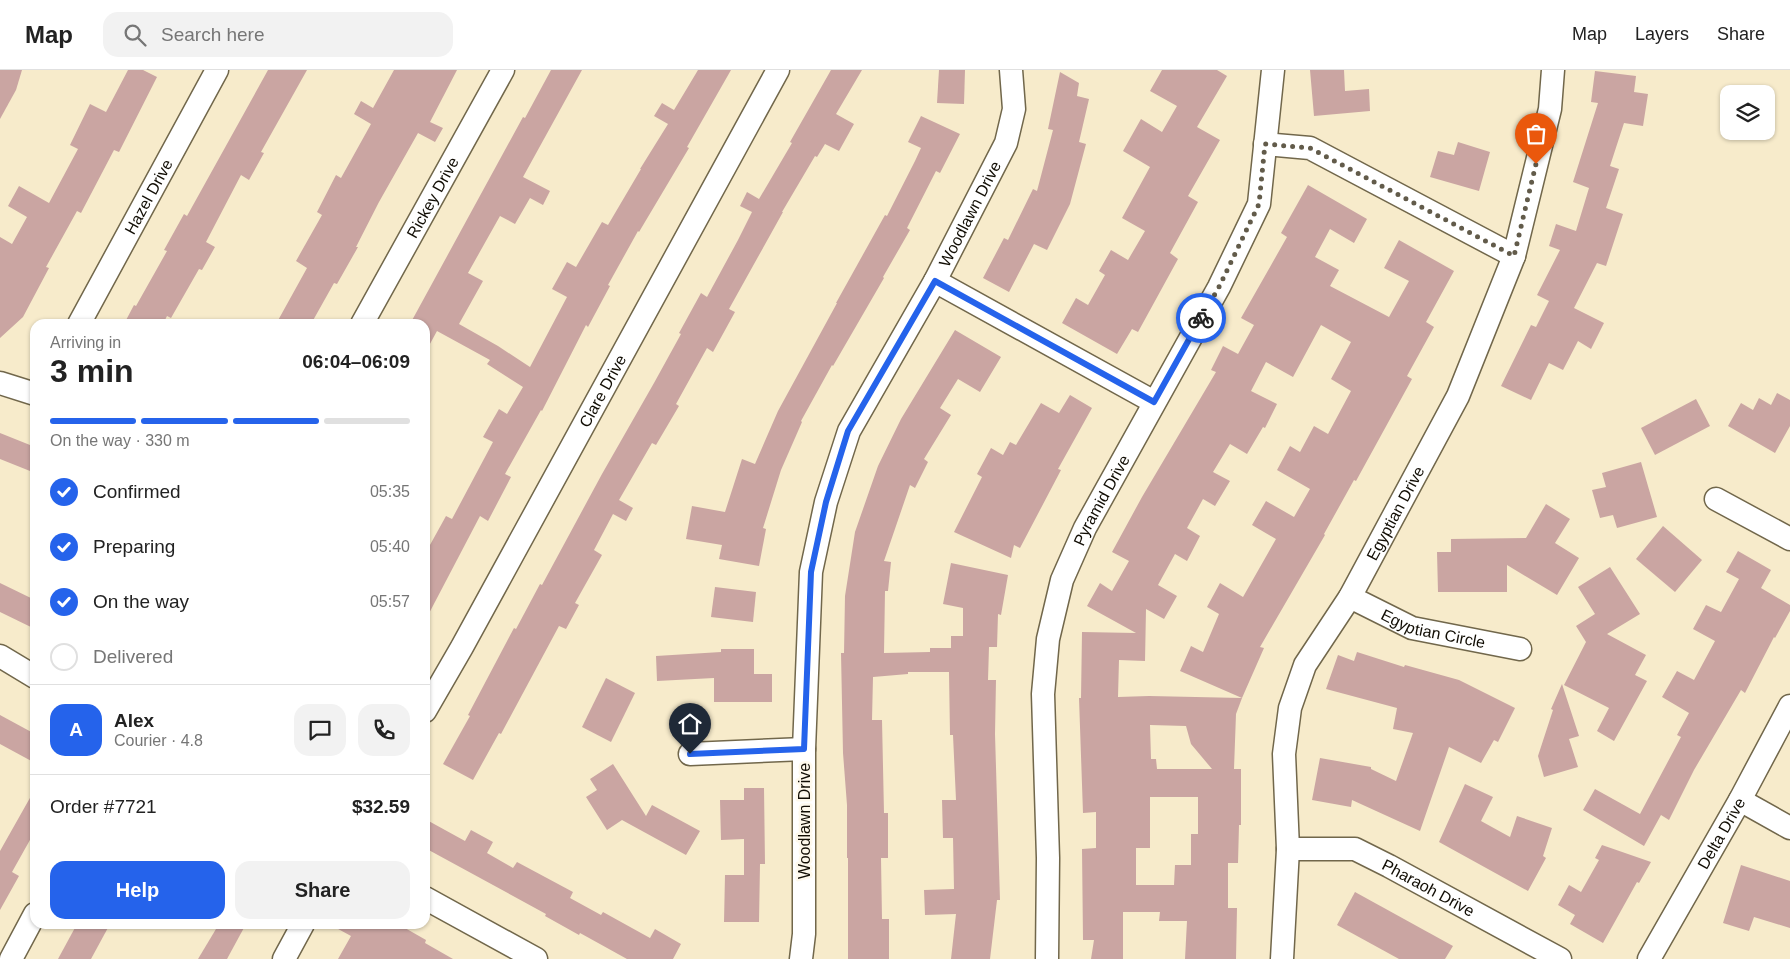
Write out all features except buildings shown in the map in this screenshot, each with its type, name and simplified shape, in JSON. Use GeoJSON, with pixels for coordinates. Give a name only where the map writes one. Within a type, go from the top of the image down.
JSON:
{"type":"FeatureCollection","features":[{"type":"Feature","properties":{"kind":"street","name":"Hazel Drive"},"geometry":{"type":"LineString","coordinates":[[82,319],[218,70]]}},
{"type":"Feature","properties":{"kind":"street","name":"Rickey Drive"},"geometry":{"type":"LineString","coordinates":[[365,319],[503,70]]}},
{"type":"Feature","properties":{"kind":"street","name":"Clare Drive"},"geometry":{"type":"LineString","coordinates":[[430,702],[778,70]]}},
{"type":"Feature","properties":{"kind":"street","name":"Woodlawn Drive"},"geometry":{"type":"LineString","coordinates":[[801,959],[804,934],[804,749],[811,572],[826,502],[848,431],[935,281],[1006,143],[1014,109],[1011,70]]}},
{"type":"Feature","properties":{"kind":"street","name":"Pyramid Drive"},"geometry":{"type":"LineString","coordinates":[[1047,959],[1048,858],[1043,694],[1048,639],[1062,580],[1085,528],[1219,287],[1259,204],[1273,70]]}},
{"type":"Feature","properties":{"kind":"street","name":"Egyptian Drive"},"geometry":{"type":"LineString","coordinates":[[1282,959],[1288,849],[1284,754],[1290,708],[1305,665],[1350,597],[1458,396],[1514,256],[1550,109],[1553,70]]}},
{"type":"Feature","properties":{"kind":"street"},"geometry":{"type":"LineString","coordinates":[[1265,144],[1310,148],[1514,256]]}},
{"type":"Feature","properties":{"kind":"street"},"geometry":{"type":"LineString","coordinates":[[935,281],[1154,402]]}},
{"type":"Feature","properties":{"kind":"street"},"geometry":{"type":"LineString","coordinates":[[0,383],[30,392]]}},
{"type":"Feature","properties":{"kind":"street"},"geometry":{"type":"LineString","coordinates":[[1716,499],[1790,539]]}},
{"type":"Feature","properties":{"kind":"street","name":"Egyptian Circle"},"geometry":{"type":"LineString","coordinates":[[1350,597],[1412,628],[1520,649]]}},
{"type":"Feature","properties":{"kind":"street"},"geometry":{"type":"LineString","coordinates":[[0,656],[30,674]]}},
{"type":"Feature","properties":{"kind":"street","name":"Delta Drive"},"geometry":{"type":"LineString","coordinates":[[1649,959],[1740,800],[1790,706]]}},
{"type":"Feature","properties":{"kind":"street"},"geometry":{"type":"LineString","coordinates":[[690,754],[804,749]]}},
{"type":"Feature","properties":{"kind":"street"},"geometry":{"type":"LineString","coordinates":[[1740,800],[1790,828]]}},
{"type":"Feature","properties":{"kind":"street","name":"Pharaoh Drive"},"geometry":{"type":"LineString","coordinates":[[1288,849],[1355,849],[1560,959]]}},
{"type":"Feature","properties":{"kind":"street"},"geometry":{"type":"LineString","coordinates":[[430,901],[536,959]]}},
{"type":"Feature","properties":{"kind":"street"},"geometry":{"type":"LineString","coordinates":[[8,953],[30,921]]}},
{"type":"Feature","properties":{"kind":"street"},"geometry":{"type":"LineString","coordinates":[[284,959],[300,929]]}},
{"type":"Feature","properties":{"kind":"way so far"},"geometry":{"type":"LineString","coordinates":[[1201,318],[1219,287],[1259,204],[1265,144],[1310,148],[1514,256],[1536,164]]}},
{"type":"Feature","properties":{"kind":"route"},"geometry":{"type":"LineString","coordinates":[[690,754],[804,749],[811,572],[826,502],[848,431],[935,281],[1154,402],[1201,318]]}}]}
